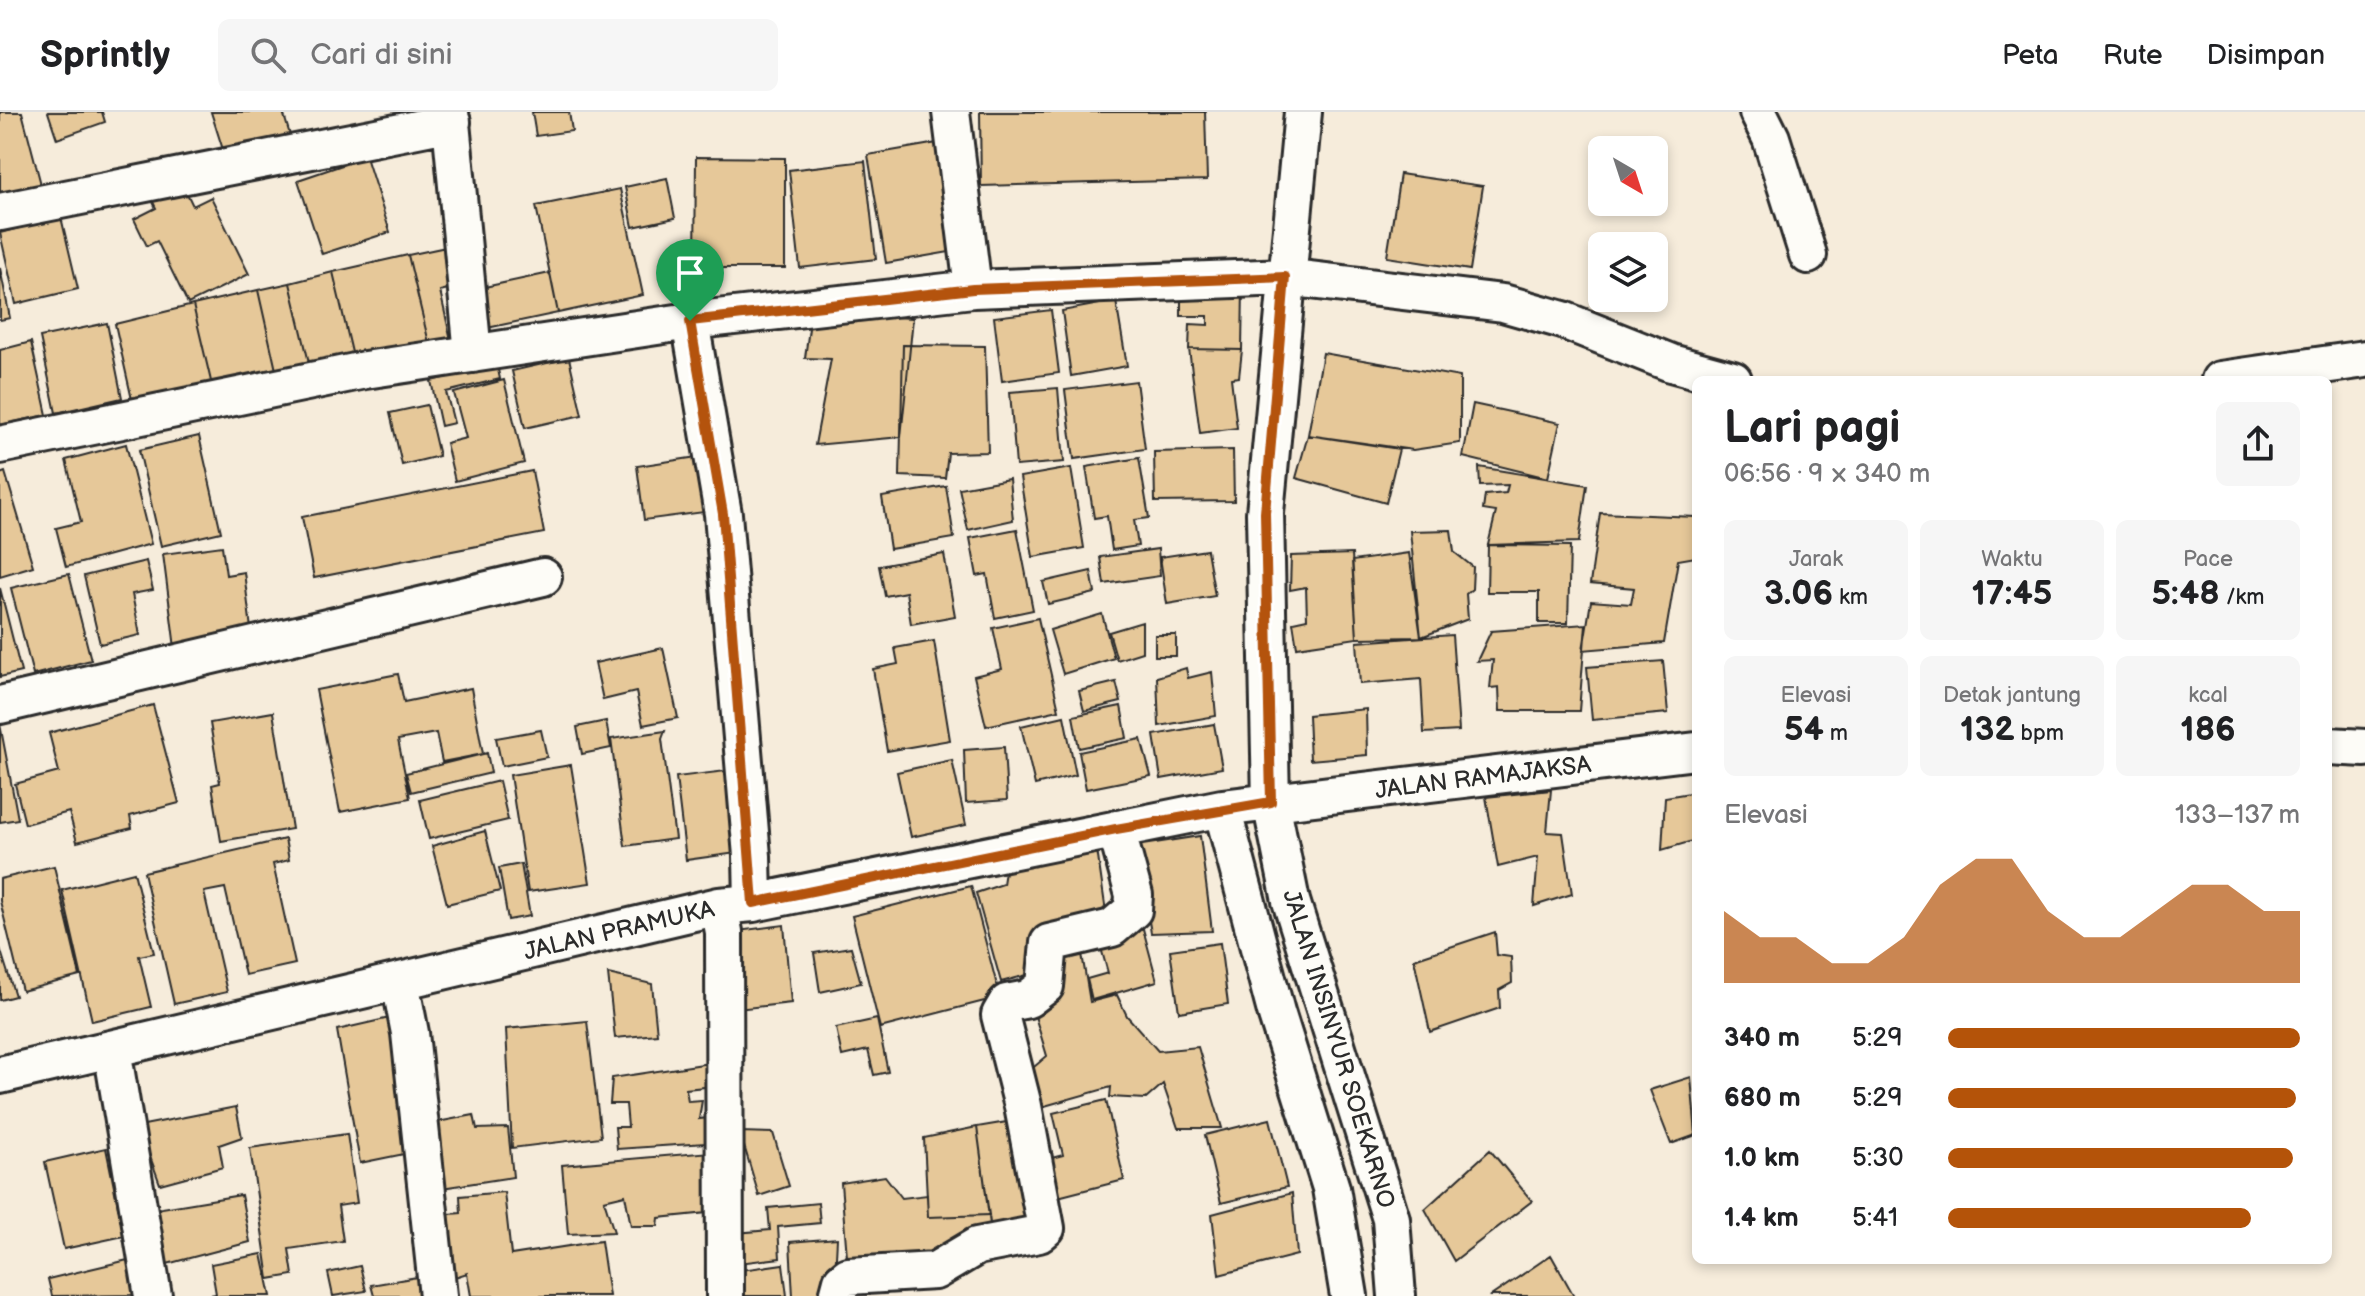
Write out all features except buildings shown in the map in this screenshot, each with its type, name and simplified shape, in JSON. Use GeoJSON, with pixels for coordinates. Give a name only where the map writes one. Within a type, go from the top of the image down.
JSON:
{"type":"FeatureCollection","features":[{"type":"Feature","properties":{"kind":"street"},"geometry":{"type":"LineString","coordinates":[[951,112],[973,289]]}},
{"type":"Feature","properties":{"kind":"street"},"geometry":{"type":"LineString","coordinates":[[1271,802],[1265,513],[1303,112]]}},
{"type":"Feature","properties":{"kind":"street"},"geometry":{"type":"LineString","coordinates":[[1758,112],[1771,138],[1808,255]]}},
{"type":"Feature","properties":{"kind":"street"},"geometry":{"type":"LineString","coordinates":[[0,212],[451,117],[473,354]]}},
{"type":"Feature","properties":{"kind":"street"},"geometry":{"type":"LineString","coordinates":[[0,445],[365,370],[690,321],[973,289],[1285,277],[1503,303],[1563,320],[1671,363],[1718,376]]}},
{"type":"Feature","properties":{"kind":"street"},"geometry":{"type":"LineString","coordinates":[[690,321],[723,514],[736,904],[724,932],[725,1296]]}},
{"type":"Feature","properties":{"kind":"street"},"geometry":{"type":"LineString","coordinates":[[2248,376],[2365,359]]}},
{"type":"Feature","properties":{"kind":"street"},"geometry":{"type":"LineString","coordinates":[[0,705],[543,577]]}},
{"type":"Feature","properties":{"kind":"street"},"geometry":{"type":"LineString","coordinates":[[2332,746],[2365,748]]}},
{"type":"Feature","properties":{"kind":"street","name":"JALAN RAMAJAKSA"},"geometry":{"type":"LineString","coordinates":[[1271,802],[1692,751]]}},
{"type":"Feature","properties":{"kind":"street","name":"JALAN PRAMUKA"},"geometry":{"type":"LineString","coordinates":[[0,1075],[736,904],[1222,808],[1271,802]]}},
{"type":"Feature","properties":{"kind":"street","name":"JALAN INSINYUR SOEKARNO"},"geometry":{"type":"LineString","coordinates":[[1271,802],[1291,901],[1391,1219],[1396,1289]]}},
{"type":"Feature","properties":{"kind":"street","name":"JALAN INSINYUR SOEKARNO"},"geometry":{"type":"LineString","coordinates":[[1222,808],[1276,1012],[1331,1188],[1348,1294]]}},
{"type":"Feature","properties":{"kind":"street"},"geometry":{"type":"LineString","coordinates":[[838,1296],[842,1281],[848,1276],[935,1271],[977,1246],[1039,1234],[1046,1228],[1023,1106],[1000,1015],[1007,1003],[1028,999],[1045,986],[1049,943],[1112,928],[1133,910],[1134,895],[1116,829]]}},
{"type":"Feature","properties":{"kind":"street"},"geometry":{"type":"LineString","coordinates":[[400,982],[410,1033],[438,1296]]}},
{"type":"Feature","properties":{"kind":"street"},"geometry":{"type":"LineString","coordinates":[[112,1049],[153,1296]]}},
{"type":"Feature","properties":{"kind":"street"},"geometry":{"type":"LineString","coordinates":[[1348,1294],[1396,1289]]}},
{"type":"Feature","properties":{"kind":"route"},"geometry":{"type":"LineString","coordinates":[[1285,277],[1265,513],[1271,802],[1222,808],[753,903],[752,856],[723,514],[690,321],[973,289],[1285,277]]}}]}
